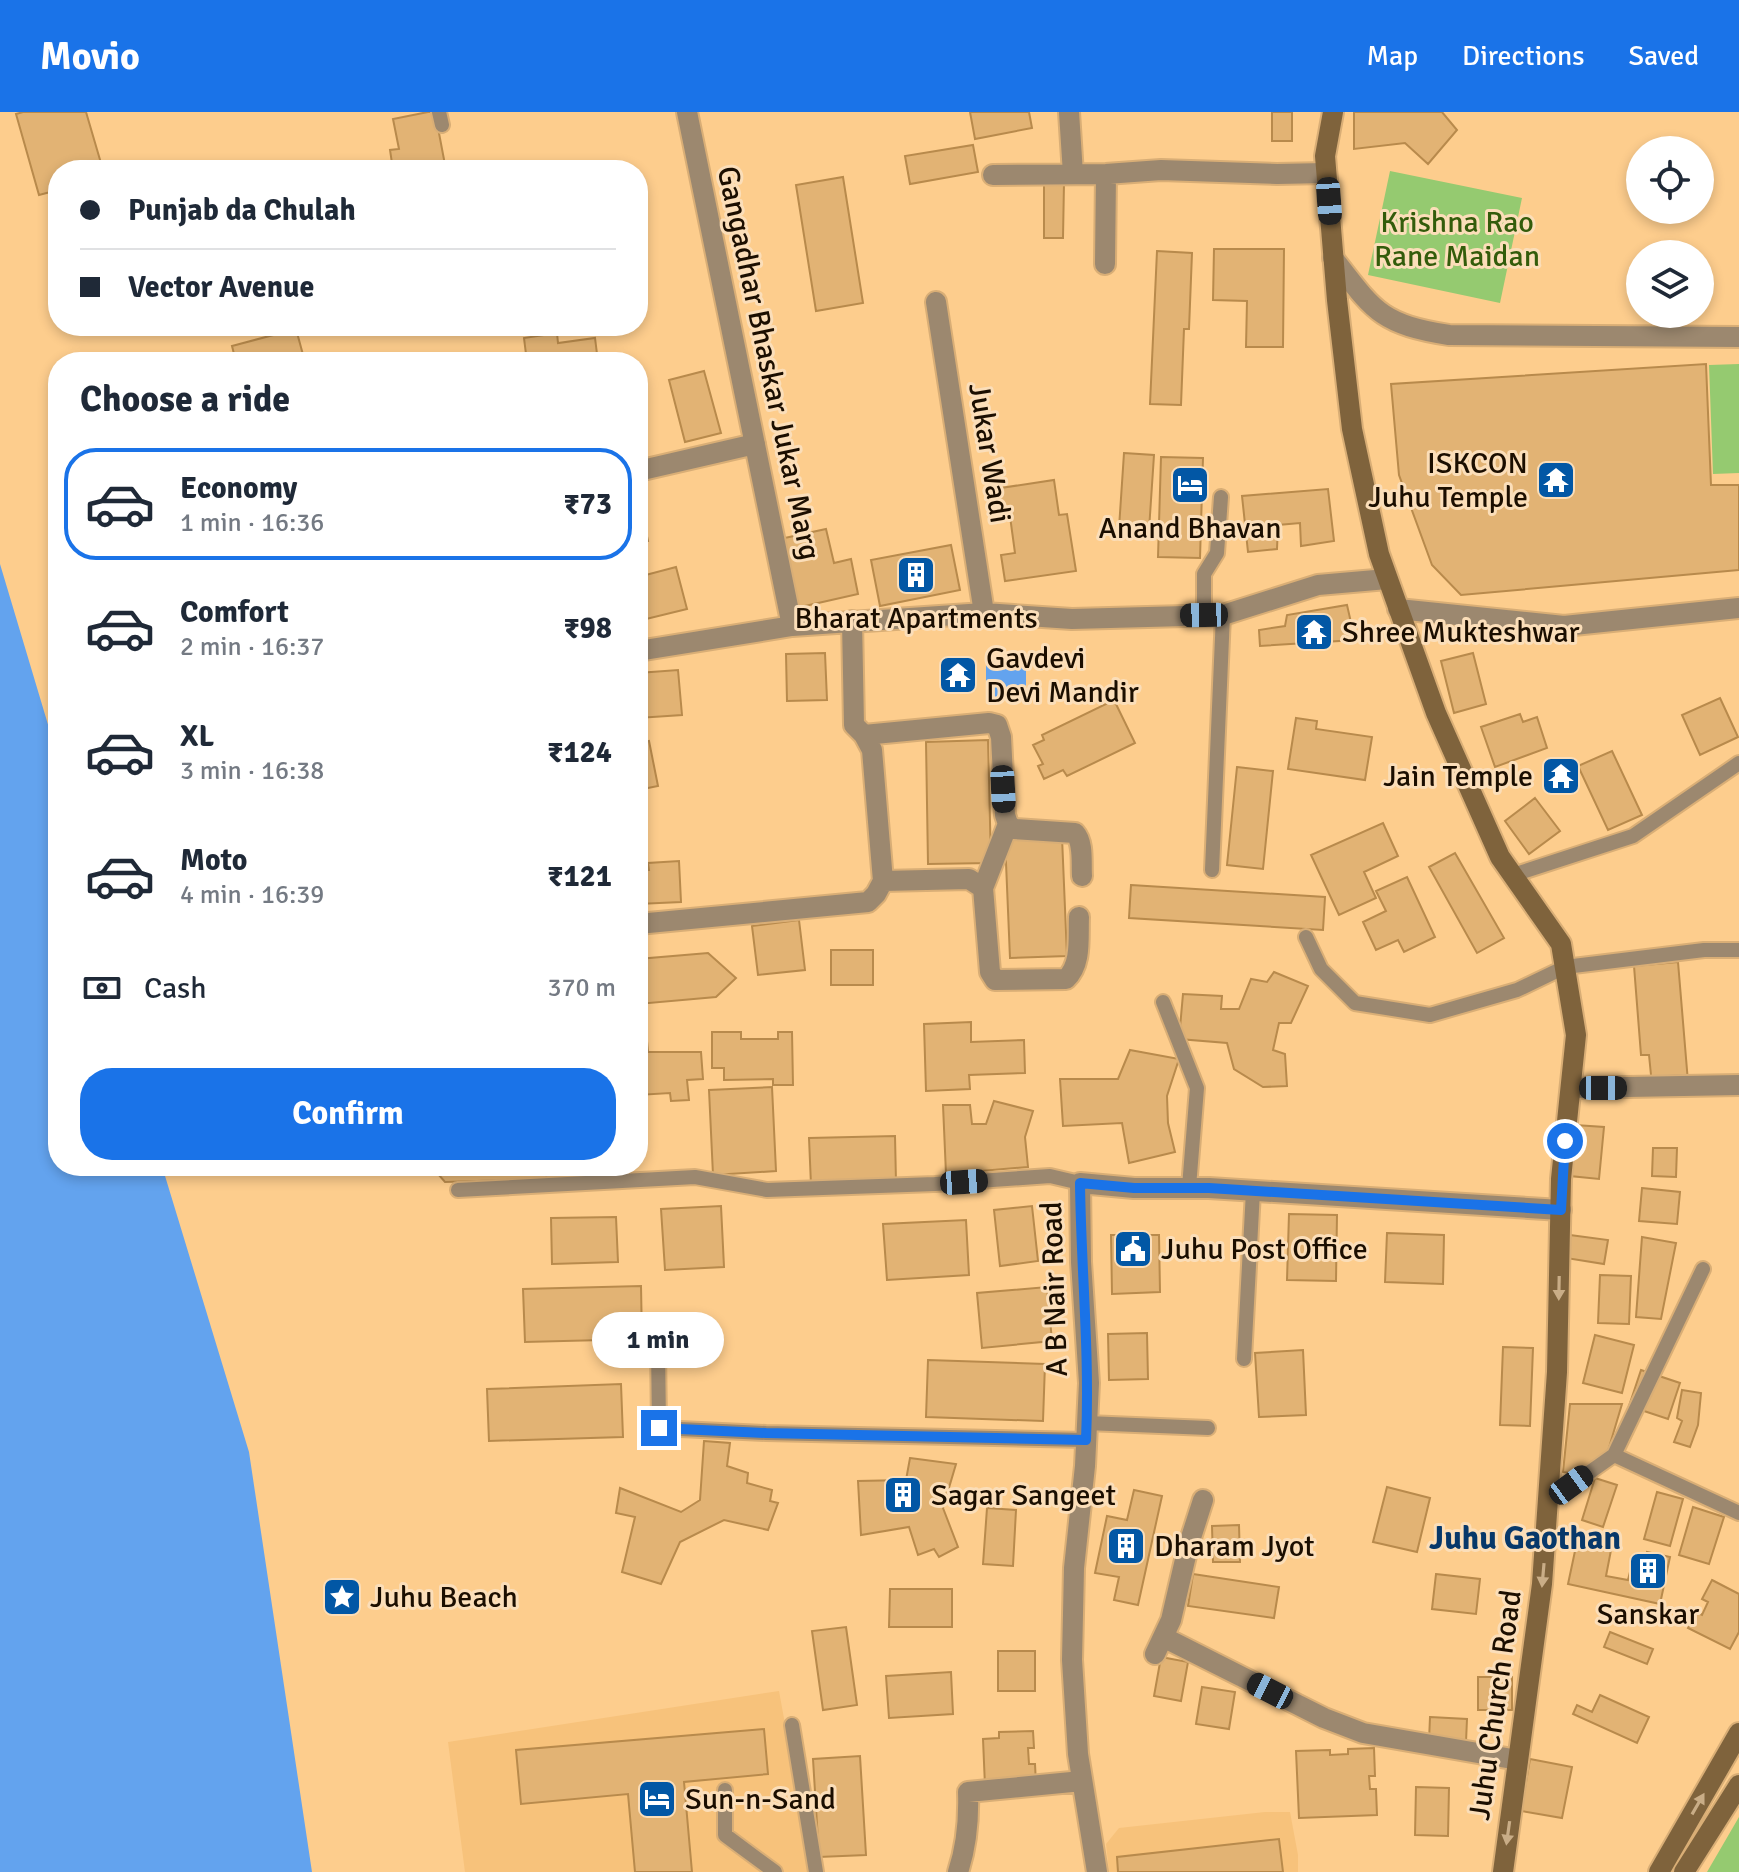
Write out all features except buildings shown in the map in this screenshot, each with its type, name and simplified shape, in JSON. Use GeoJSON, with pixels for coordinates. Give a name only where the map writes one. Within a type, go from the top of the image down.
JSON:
{"type":"FeatureCollection","features":[{"type":"Feature","properties":{"kind":"street","name":"Gangadhar Bhaskar Jukar Marg"},"geometry":{"type":"LineString","coordinates":[[687,112],[792,626]]}},
{"type":"Feature","properties":{"kind":"street"},"geometry":{"type":"LineString","coordinates":[[1069,112],[1073,174]]}},
{"type":"Feature","properties":{"kind":"street","name":"Juhu Church Road"},"geometry":{"type":"LineString","coordinates":[[1333,112],[1325,156],[1333,258],[1352,429],[1379,554],[1436,713],[1500,857],[1561,944],[1576,1035],[1561,1210],[1557,1372],[1542,1584],[1503,1872]]}},
{"type":"Feature","properties":{"kind":"street"},"geometry":{"type":"LineString","coordinates":[[993,175],[1161,170],[1326,173]]}},
{"type":"Feature","properties":{"kind":"street"},"geometry":{"type":"LineString","coordinates":[[1105,264],[1106,174]]}},
{"type":"Feature","properties":{"kind":"street"},"geometry":{"type":"LineString","coordinates":[[1333,258],[1370,305],[1388,319],[1418,330],[1449,335],[1739,337]]}},
{"type":"Feature","properties":{"kind":"street","name":"Jukar Wadi"},"geometry":{"type":"LineString","coordinates":[[936,302],[984,613]]}},
{"type":"Feature","properties":{"kind":"street"},"geometry":{"type":"LineString","coordinates":[[648,469],[755,444]]}},
{"type":"Feature","properties":{"kind":"street"},"geometry":{"type":"LineString","coordinates":[[648,649],[792,626],[852,621],[984,613],[1072,619],[1214,615],[1318,585],[1387,579]]}},
{"type":"Feature","properties":{"kind":"street"},"geometry":{"type":"LineString","coordinates":[[1398,609],[1564,626],[1739,608]]}},
{"type":"Feature","properties":{"kind":"street"},"geometry":{"type":"LineString","coordinates":[[648,923],[868,902],[876,894],[883,881],[872,750],[854,725],[852,621]]}},
{"type":"Feature","properties":{"kind":"street"},"geometry":{"type":"LineString","coordinates":[[864,735],[989,723],[997,725],[1001,737],[1008,824],[1014,829],[1075,833],[1080,844],[1082,876]]}},
{"type":"Feature","properties":{"kind":"street"},"geometry":{"type":"LineString","coordinates":[[1008,824],[983,888],[990,972],[995,980],[1066,979],[1077,960],[1079,917]]}},
{"type":"Feature","properties":{"kind":"street"},"geometry":{"type":"LineString","coordinates":[[883,881],[969,879],[983,888]]}},
{"type":"Feature","properties":{"kind":"street"},"geometry":{"type":"LineString","coordinates":[[1571,1088],[1739,1085]]}},
{"type":"Feature","properties":{"kind":"street","name":"A B Nair Road"},"geometry":{"type":"LineString","coordinates":[[1097,1872],[1078,1754],[1072,1660],[1074,1568],[1089,1383],[1081,1262],[1080,1183],[1561,1210]]}},
{"type":"Feature","properties":{"kind":"street"},"geometry":{"type":"LineString","coordinates":[[1203,1500],[1171,1620],[1159,1645],[1363,1733],[1518,1760]]}},
{"type":"Feature","properties":{"kind":"street"},"geometry":{"type":"LineString","coordinates":[[1659,1872],[1739,1733]]}},
{"type":"Feature","properties":{"kind":"street"},"geometry":{"type":"LineString","coordinates":[[958,1872],[965,1852],[968,1792],[1082,1781]]}},
{"type":"Feature","properties":{"kind":"street"},"geometry":{"type":"LineString","coordinates":[[1684,1872],[1739,1785]]}},
{"type":"Feature","properties":{"kind":"lane"},"geometry":{"type":"LineString","coordinates":[[1212,870],[1214,615],[1204,574],[1217,553],[1221,497]]}},
{"type":"Feature","properties":{"kind":"lane"},"geometry":{"type":"LineString","coordinates":[[1513,875],[1633,836],[1739,763]]}},
{"type":"Feature","properties":{"kind":"lane"},"geometry":{"type":"LineString","coordinates":[[1306,937],[1321,969],[1355,1003],[1430,1015],[1517,990],[1565,967],[1704,950],[1739,950]]}},
{"type":"Feature","properties":{"kind":"lane"},"geometry":{"type":"LineString","coordinates":[[1163,1002],[1197,1088],[1189,1187]]}},
{"type":"Feature","properties":{"kind":"lane"},"geometry":{"type":"LineString","coordinates":[[458,1190],[695,1177],[767,1190],[1050,1176],[1080,1183]]}},
{"type":"Feature","properties":{"kind":"lane"},"geometry":{"type":"LineString","coordinates":[[1244,1359],[1253,1191]]}},
{"type":"Feature","properties":{"kind":"lane"},"geometry":{"type":"LineString","coordinates":[[1549,1501],[1614,1455],[1703,1269]]}},
{"type":"Feature","properties":{"kind":"lane"},"geometry":{"type":"LineString","coordinates":[[658,1346],[659,1428],[766,1433],[1208,1428]]}},
{"type":"Feature","properties":{"kind":"lane"},"geometry":{"type":"LineString","coordinates":[[1614,1455],[1739,1513]]}},
{"type":"Feature","properties":{"kind":"lane"},"geometry":{"type":"LineString","coordinates":[[792,1725],[816,1872]]}},
{"type":"Feature","properties":{"kind":"lane"},"geometry":{"type":"LineString","coordinates":[[725,1790],[725,1835],[775,1872]]}},
{"type":"Feature","properties":{"kind":"shaded area"},"geometry":{"type":"Polygon","coordinates":[[[779,1691],[812,1872],[465,1872],[448,1742],[779,1691]]]}},
{"type":"Feature","properties":{"kind":"shaded area"},"geometry":{"type":"Polygon","coordinates":[[[1290,1812],[1298,1872],[1109,1872],[1106,1844],[1119,1828],[1290,1812]]]}},
{"type":"Feature","properties":{"kind":"green space","name":"Krishna Rao Rane Maidan"},"geometry":{"type":"Polygon","coordinates":[[[1390,171],[1522,198],[1500,303],[1368,275],[1390,171]]]}},
{"type":"Feature","properties":{"kind":"green space"},"geometry":{"type":"Polygon","coordinates":[[[1739,364],[1739,473],[1713,474],[1709,365],[1739,364]]]}},
{"type":"Feature","properties":{"kind":"green space"},"geometry":{"type":"Polygon","coordinates":[[[1739,1817],[1739,1872],[1707,1872],[1739,1817]]]}},
{"type":"Feature","properties":{"kind":"water"},"geometry":{"type":"Polygon","coordinates":[[[0,564],[48,725],[48,1176],[165,1176],[249,1452],[312,1872],[0,1872],[0,564]]]}},
{"type":"Feature","properties":{"kind":"water"},"geometry":{"type":"Polygon","coordinates":[[[986,658],[1026,659],[1026,699],[986,698],[986,658]]]}},
{"type":"Feature","properties":{"kind":"place","name":"ISKCON Juhu Temple"},"geometry":{"type":"Point","coordinates":[1556,480]}},
{"type":"Feature","properties":{"kind":"place","name":"Anand Bhavan"},"geometry":{"type":"Point","coordinates":[1190,485]}},
{"type":"Feature","properties":{"kind":"place","name":"Bharat Apartments"},"geometry":{"type":"Point","coordinates":[916,575]}},
{"type":"Feature","properties":{"kind":"place","name":"Shree Mukteshwar"},"geometry":{"type":"Point","coordinates":[1314,632]}},
{"type":"Feature","properties":{"kind":"place","name":"Gavdevi Devi Mandir"},"geometry":{"type":"Point","coordinates":[958,675]}},
{"type":"Feature","properties":{"kind":"place","name":"Jain Temple"},"geometry":{"type":"Point","coordinates":[1561,776]}},
{"type":"Feature","properties":{"kind":"place","name":"Juhu Post Office"},"geometry":{"type":"Point","coordinates":[1133,1249]}},
{"type":"Feature","properties":{"kind":"place","name":"Sagar Sangeet"},"geometry":{"type":"Point","coordinates":[903,1495]}},
{"type":"Feature","properties":{"kind":"place","name":"Dharam Jyot"},"geometry":{"type":"Point","coordinates":[1126,1546]}},
{"type":"Feature","properties":{"kind":"place","name":"Sanskar"},"geometry":{"type":"Point","coordinates":[1648,1571]}},
{"type":"Feature","properties":{"kind":"place","name":"Juhu Beach"},"geometry":{"type":"Point","coordinates":[342,1597]}},
{"type":"Feature","properties":{"kind":"place","name":"Sun-n-Sand"},"geometry":{"type":"Point","coordinates":[657,1799]}},
{"type":"Feature","properties":{"kind":"district","name":"Juhu Gaothan"},"geometry":{"type":"Point","coordinates":[1525,1538]}},
{"type":"Feature","properties":{"kind":"route"},"geometry":{"type":"LineString","coordinates":[[659,1428],[1086,1440],[1089,1383],[1081,1262],[1080,1183],[1561,1210],[1565,1141]]}}]}
